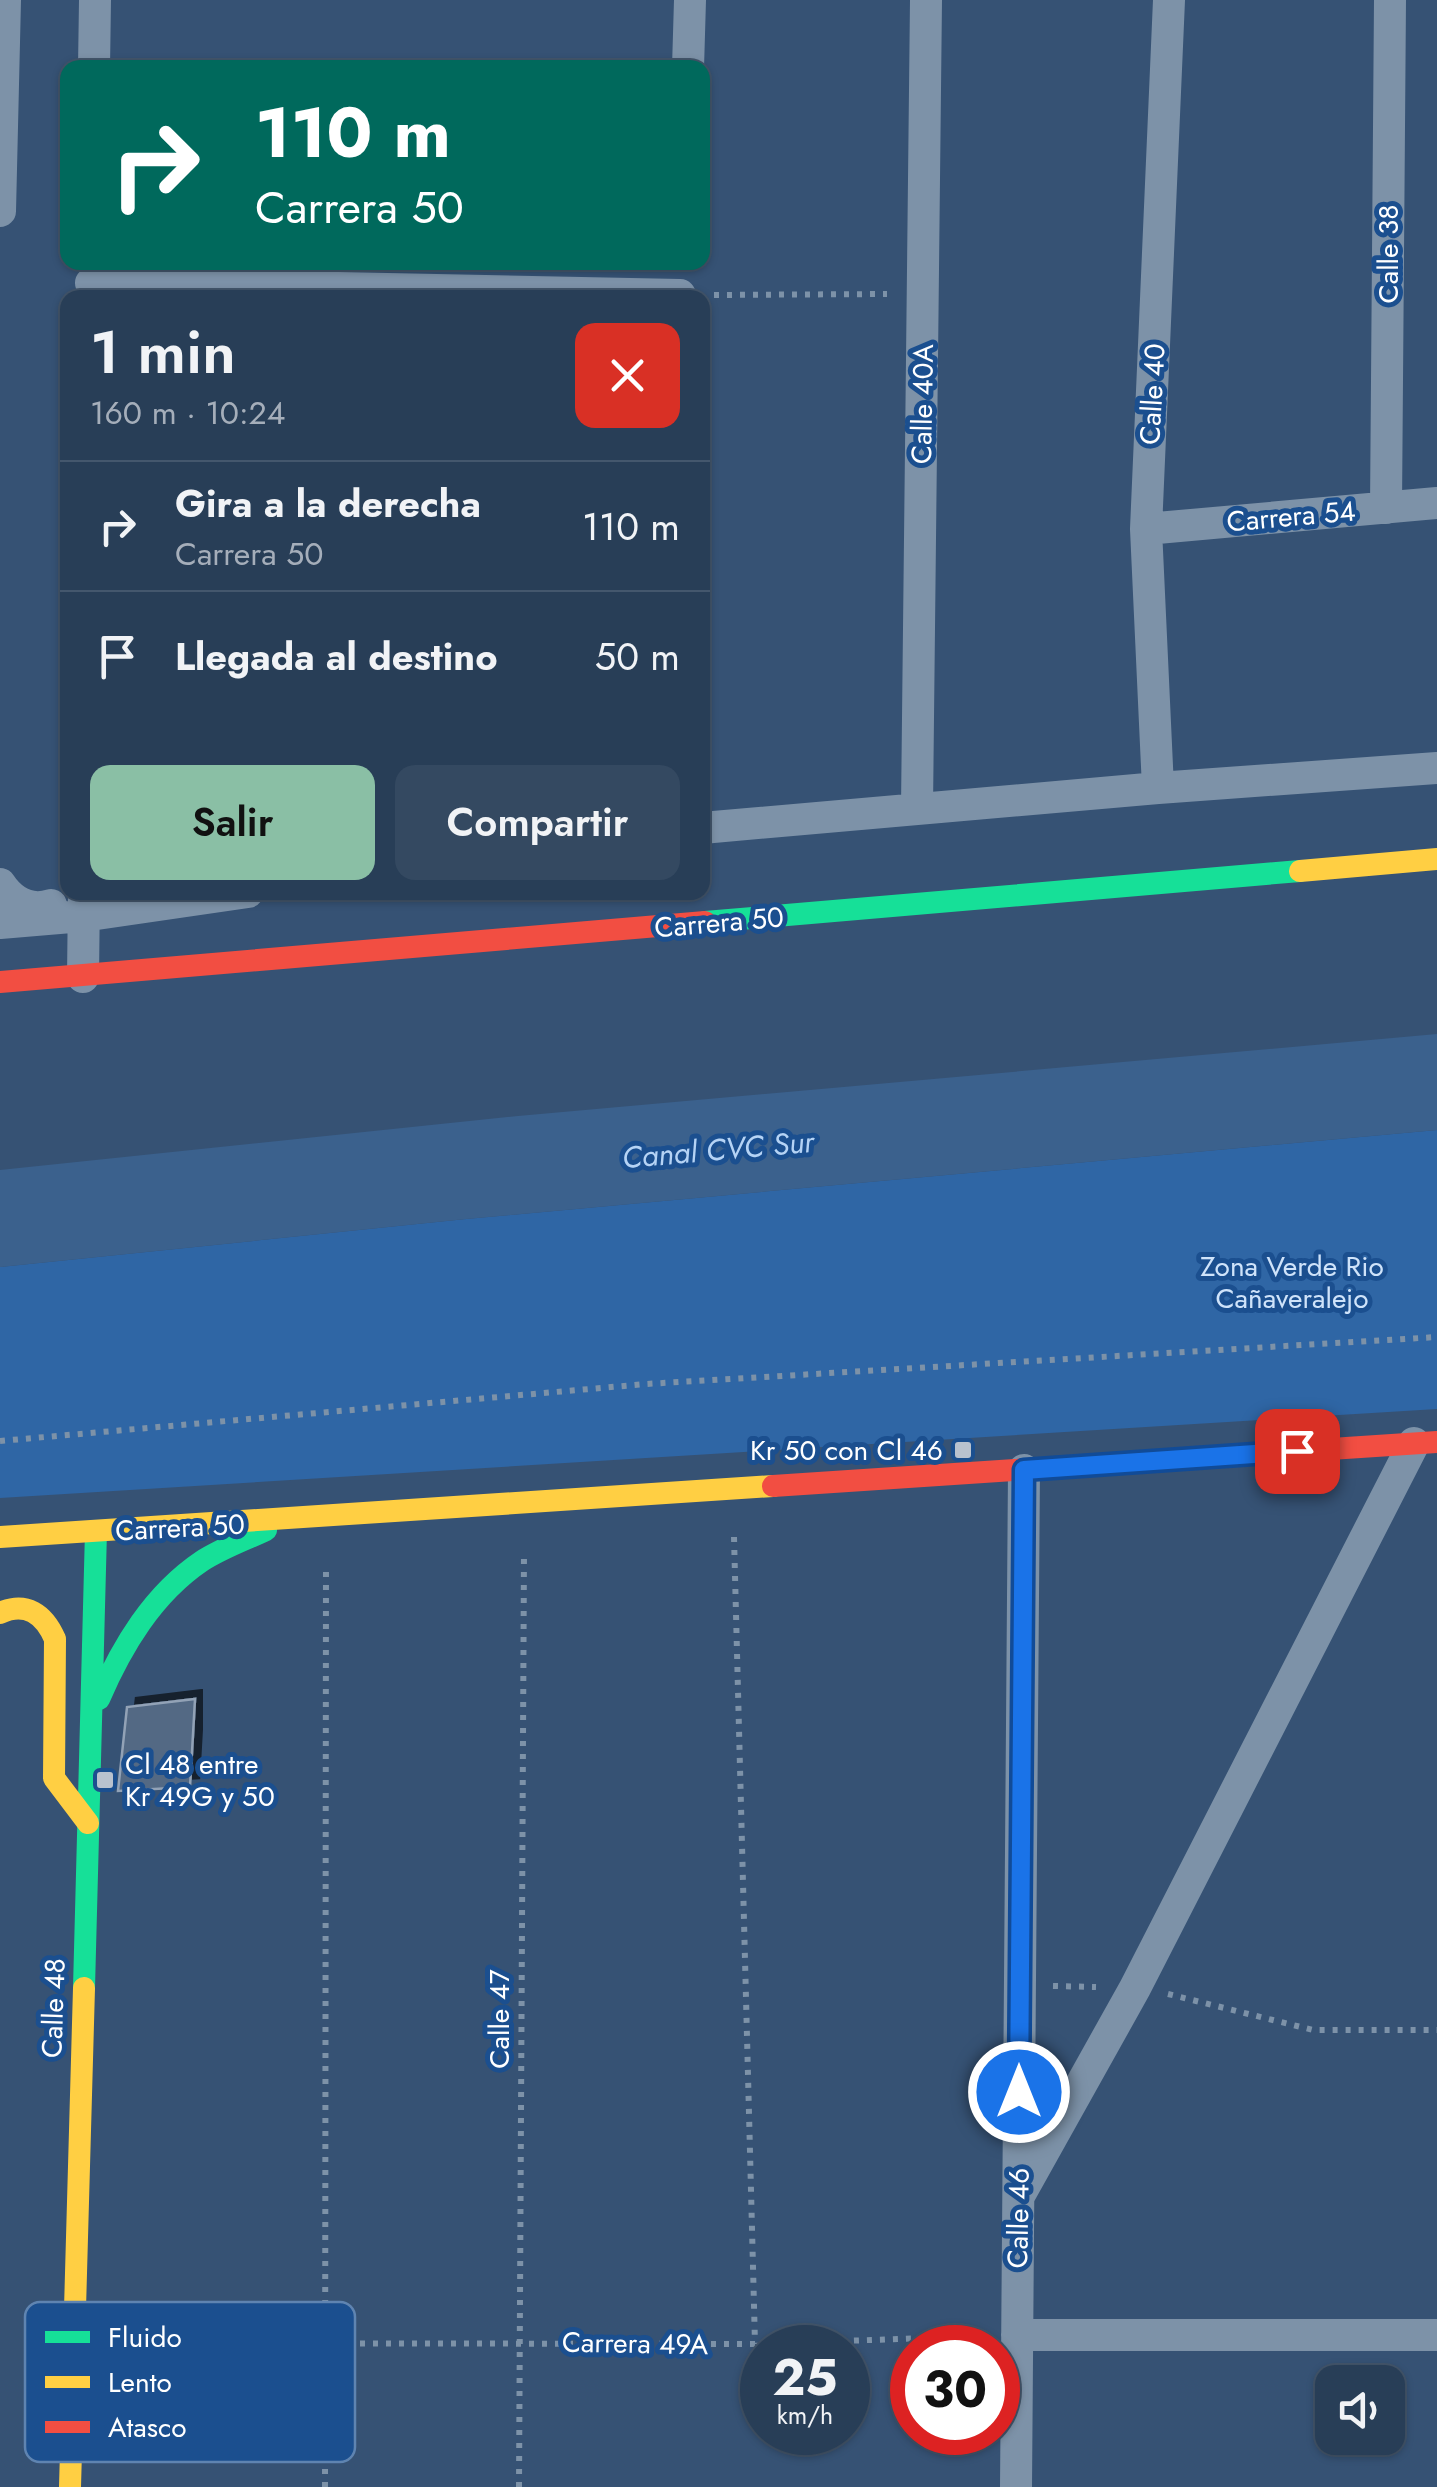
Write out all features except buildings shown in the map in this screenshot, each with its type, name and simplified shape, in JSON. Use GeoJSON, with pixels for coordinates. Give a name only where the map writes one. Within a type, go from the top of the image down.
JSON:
{"type":"FeatureCollection","features":[{"type":"Feature","properties":{"kind":"street"},"geometry":{"type":"LineString","coordinates":[[0,211],[4,0]]}},
{"type":"Feature","properties":{"kind":"street"},"geometry":{"type":"LineString","coordinates":[[94,0],[94,60]]}},
{"type":"Feature","properties":{"kind":"street"},"geometry":{"type":"LineString","coordinates":[[688,60],[690,0]]}},
{"type":"Feature","properties":{"kind":"street","name":"Calle 40A"},"geometry":{"type":"LineString","coordinates":[[917,808],[926,0]]}},
{"type":"Feature","properties":{"kind":"street","name":"Calle 40"},"geometry":{"type":"LineString","coordinates":[[1158,788],[1146,529],[1169,0]]}},
{"type":"Feature","properties":{"kind":"street","name":"Calle 38"},"geometry":{"type":"LineString","coordinates":[[1386,508],[1390,0]]}},
{"type":"Feature","properties":{"kind":"street"},"geometry":{"type":"LineString","coordinates":[[91,281],[681,285]]}},
{"type":"Feature","properties":{"kind":"street","name":"Carrera 54"},"geometry":{"type":"LineString","coordinates":[[1146,529],[1437,503]]}},
{"type":"Feature","properties":{"kind":"street"},"geometry":{"type":"LineString","coordinates":[[710,827],[1437,768]]}},
{"type":"Feature","properties":{"kind":"street","name":"Carrera 50"},"geometry":{"type":"LineString","coordinates":[[0,982],[1437,860]]}},
{"type":"Feature","properties":{"kind":"street"},"geometry":{"type":"LineString","coordinates":[[0,884],[15,902],[41,908],[78,900]]}},
{"type":"Feature","properties":{"kind":"street"},"geometry":{"type":"LineString","coordinates":[[78,900],[83,977]]}},
{"type":"Feature","properties":{"kind":"street"},"geometry":{"type":"LineString","coordinates":[[0,922],[78,900]]}},
{"type":"Feature","properties":{"kind":"street"},"geometry":{"type":"LineString","coordinates":[[1018,2198],[1135,1988],[1426,1442]]}},
{"type":"Feature","properties":{"kind":"street","name":"Carrera 50"},"geometry":{"type":"LineString","coordinates":[[0,1537],[1426,1442]]}},
{"type":"Feature","properties":{"kind":"street","name":"Calle 46"},"geometry":{"type":"LineString","coordinates":[[1017,2325],[1024,1470]]}},
{"type":"Feature","properties":{"kind":"street"},"geometry":{"type":"LineString","coordinates":[[92,1717],[109,1672],[134,1630],[165,1593],[202,1561],[286,1520]]}},
{"type":"Feature","properties":{"kind":"street","name":"Calle 48"},"geometry":{"type":"LineString","coordinates":[[75,2302],[96,1531]]}},
{"type":"Feature","properties":{"kind":"street"},"geometry":{"type":"LineString","coordinates":[[0,1612],[23,1606],[44,1616],[54,1630],[54,1778],[88,1823]]}},
{"type":"Feature","properties":{"kind":"street"},"geometry":{"type":"LineString","coordinates":[[1020,2335],[1437,2335]]}},
{"type":"Feature","properties":{"kind":"street","name":"Calle 46"},"geometry":{"type":"LineString","coordinates":[[1016,2455],[1016,2487]]}},
{"type":"Feature","properties":{"kind":"street","name":"Calle 48"},"geometry":{"type":"LineString","coordinates":[[70,2487],[71,2462]]}},
{"type":"Feature","properties":{"kind":"path"},"geometry":{"type":"LineString","coordinates":[[681,285],[923,294]]}},
{"type":"Feature","properties":{"kind":"path"},"geometry":{"type":"LineString","coordinates":[[0,1441],[646,1384],[1437,1337]]}},
{"type":"Feature","properties":{"kind":"path"},"geometry":{"type":"LineString","coordinates":[[734,1537],[754,2325]]}},
{"type":"Feature","properties":{"kind":"path","name":"Calle 47"},"geometry":{"type":"LineString","coordinates":[[518,2487],[524,1552]]}},
{"type":"Feature","properties":{"kind":"path"},"geometry":{"type":"LineString","coordinates":[[324,2302],[326,1565]]}},
{"type":"Feature","properties":{"kind":"path"},"geometry":{"type":"LineString","coordinates":[[1020,1986],[1135,1988],[1200,2000],[1313,2030],[1437,2030]]}},
{"type":"Feature","properties":{"kind":"path","name":"Carrera 49A"},"geometry":{"type":"LineString","coordinates":[[355,2344],[740,2344]]}},
{"type":"Feature","properties":{"kind":"path"},"geometry":{"type":"LineString","coordinates":[[325,2462],[325,2487]]}},
{"type":"Feature","properties":{"kind":"green space","name":"Zona Verde Rio Cañaveralejo"},"geometry":{"type":"Polygon","coordinates":[[[1437,1130],[1437,1409],[0,1498],[0,1267],[466,1219],[1437,1130]]]}},
{"type":"Feature","properties":{"kind":"water","name":"Canal CVC Sur"},"geometry":{"type":"Polygon","coordinates":[[[1437,1034],[1437,1130],[466,1219],[0,1267],[0,1170],[518,1116],[1437,1034]]]}},
{"type":"Feature","properties":{"kind":"traffic: fast"},"geometry":{"type":"LineString","coordinates":[[705,922],[1300,871]]}},
{"type":"Feature","properties":{"kind":"traffic: fast"},"geometry":{"type":"LineString","coordinates":[[99,1699],[129,1641],[168,1589],[210,1556],[266,1530]]}},
{"type":"Feature","properties":{"kind":"traffic: fast"},"geometry":{"type":"LineString","coordinates":[[84,1988],[96,1531]]}},
{"type":"Feature","properties":{"kind":"traffic: slow"},"geometry":{"type":"LineString","coordinates":[[1300,871],[1437,859]]}},
{"type":"Feature","properties":{"kind":"traffic: slow"},"geometry":{"type":"LineString","coordinates":[[0,1537],[773,1486]]}},
{"type":"Feature","properties":{"kind":"traffic: slow"},"geometry":{"type":"LineString","coordinates":[[0,1613],[18,1608],[33,1612],[55,1639],[54,1778],[88,1823]]}},
{"type":"Feature","properties":{"kind":"traffic: slow"},"geometry":{"type":"LineString","coordinates":[[75,2302],[84,1988]]}},
{"type":"Feature","properties":{"kind":"traffic: slow"},"geometry":{"type":"LineString","coordinates":[[70,2487],[71,2462]]}},
{"type":"Feature","properties":{"kind":"traffic: jam"},"geometry":{"type":"LineString","coordinates":[[0,982],[705,922]]}},
{"type":"Feature","properties":{"kind":"traffic: jam"},"geometry":{"type":"LineString","coordinates":[[773,1486],[1437,1442]]}},
{"type":"Feature","properties":{"kind":"place","name":"Kr 50 con Cl 46"},"geometry":{"type":"Point","coordinates":[963,1450]}},
{"type":"Feature","properties":{"kind":"place","name":"Cl 48 entre Kr 49G y 50"},"geometry":{"type":"Point","coordinates":[105,1780]}},
{"type":"Feature","properties":{"kind":"route"},"geometry":{"type":"LineString","coordinates":[[1019,2092],[1024,1470],[1297,1451]]}}]}
